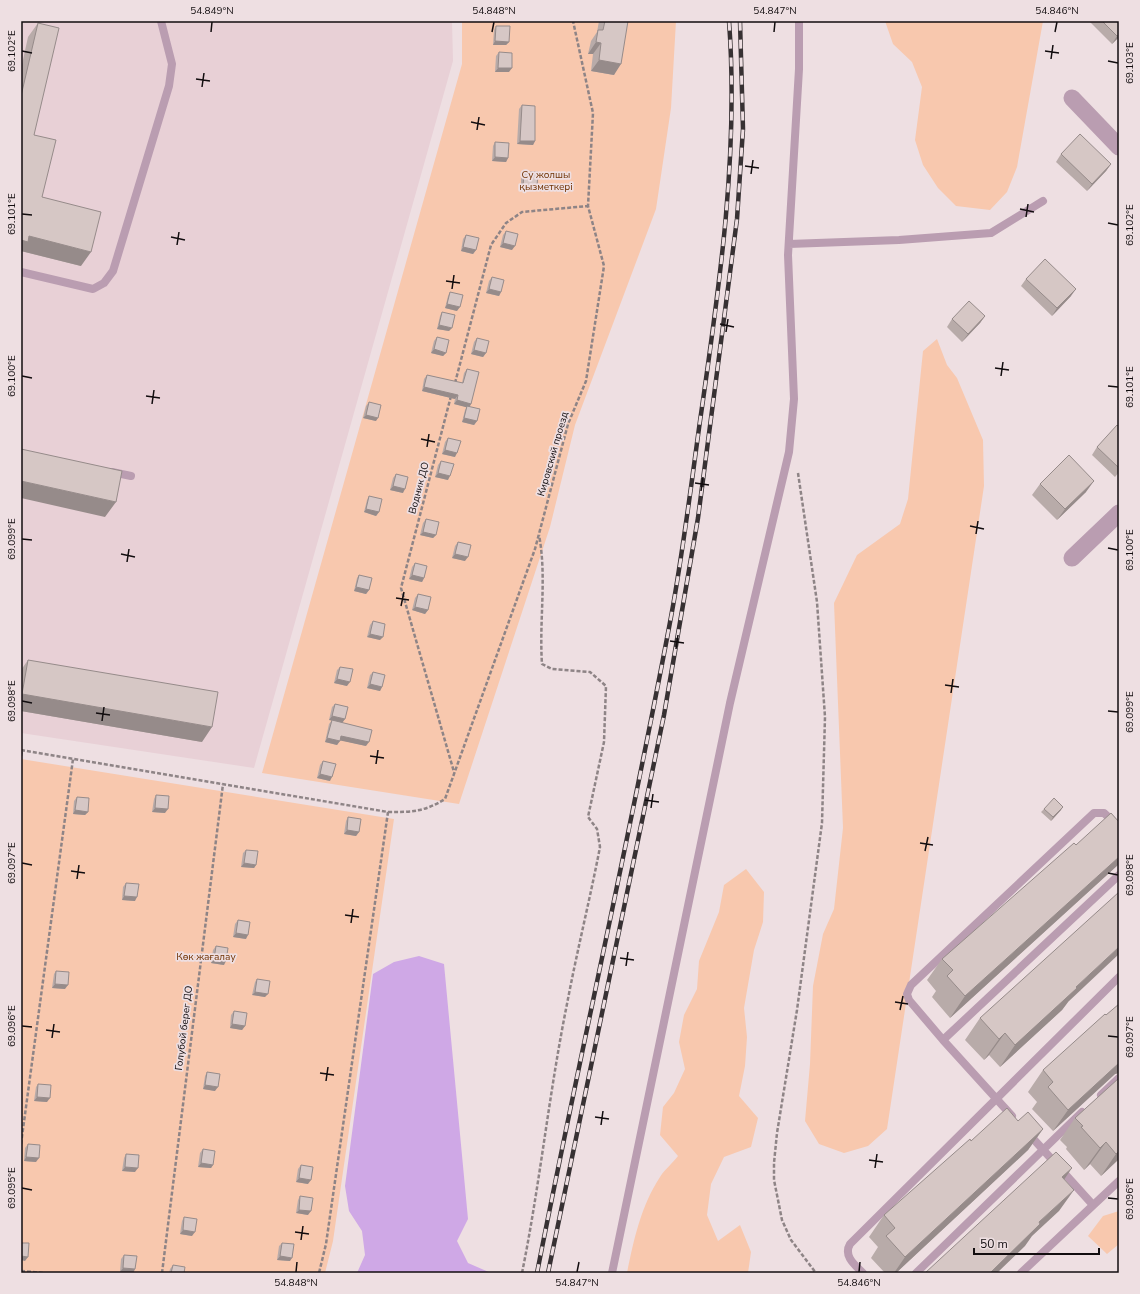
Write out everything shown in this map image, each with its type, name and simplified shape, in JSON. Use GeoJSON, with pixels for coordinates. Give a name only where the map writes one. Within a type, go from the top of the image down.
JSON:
{"type":"FeatureCollection","features":[{"type":"Feature","properties":{"kind":"street"},"geometry":{"type":"LineString","coordinates":[[1072,98],[1119,147]]}},
{"type":"Feature","properties":{"kind":"street"},"geometry":{"type":"LineString","coordinates":[[1072,558],[1119,513]]}},
{"type":"Feature","properties":{"kind":"lane"},"geometry":{"type":"LineString","coordinates":[[21,272],[93,289],[104,283],[113,271],[169,86],[172,64],[161,21]]}},
{"type":"Feature","properties":{"kind":"lane"},"geometry":{"type":"LineString","coordinates":[[612,1273],[728,711],[789,452],[794,399],[789,244],[799,69],[799,21]]}},
{"type":"Feature","properties":{"kind":"lane"},"geometry":{"type":"LineString","coordinates":[[789,244],[899,240],[990,232],[1043,201]]}},
{"type":"Feature","properties":{"kind":"lane"},"geometry":{"type":"LineString","coordinates":[[102,470],[131,476]]}},
{"type":"Feature","properties":{"kind":"lane"},"geometry":{"type":"LineString","coordinates":[[1093,1205],[943,1040],[909,1000],[907,994],[910,985],[1094,813],[1104,812],[1118,824]]}},
{"type":"Feature","properties":{"kind":"lane"},"geometry":{"type":"LineString","coordinates":[[943,1040],[1119,875]]}},
{"type":"Feature","properties":{"kind":"lane"},"geometry":{"type":"LineString","coordinates":[[863,1273],[848,1256],[847,1252],[850,1244],[1119,977]]}},
{"type":"Feature","properties":{"kind":"lane"},"geometry":{"type":"LineString","coordinates":[[916,1273],[1042,1149],[1119,1078]]}},
{"type":"Feature","properties":{"kind":"lane"},"geometry":{"type":"LineString","coordinates":[[1022,1273],[1119,1181]]}},
{"type":"Feature","properties":{"kind":"path","name":"Кировский проезд"},"geometry":{"type":"LineString","coordinates":[[21,750],[388,812],[415,812],[432,808],[445,799],[535,549],[568,424],[586,381],[604,266],[588,206],[593,113],[573,21]]}},
{"type":"Feature","properties":{"kind":"path","name":"Водник ДО"},"geometry":{"type":"LineString","coordinates":[[454,773],[401,588],[491,245],[506,223],[522,212],[588,206]]}},
{"type":"Feature","properties":{"kind":"path"},"geometry":{"type":"LineString","coordinates":[[789,452],[799,476],[817,602],[826,717],[822,823],[797,1010],[777,1132],[774,1180],[782,1220],[791,1240],[816,1273]]}},
{"type":"Feature","properties":{"kind":"path"},"geometry":{"type":"LineString","coordinates":[[522,1273],[536,1201],[548,1110],[567,1003],[600,847],[597,829],[588,817],[604,742],[606,686],[590,672],[552,669],[542,664],[540,639],[543,555],[539,534]]}},
{"type":"Feature","properties":{"kind":"path"},"geometry":{"type":"LineString","coordinates":[[21,750],[21,756]]}},
{"type":"Feature","properties":{"kind":"path"},"geometry":{"type":"LineString","coordinates":[[21,1144],[73,759]]}},
{"type":"Feature","properties":{"kind":"path","name":"Голубой берег ДО"},"geometry":{"type":"LineString","coordinates":[[162,1273],[223,784]]}},
{"type":"Feature","properties":{"kind":"path"},"geometry":{"type":"LineString","coordinates":[[319,1273],[326,1244],[388,812]]}},
{"type":"Feature","properties":{"kind":"path"},"geometry":{"type":"LineString","coordinates":[[21,1271],[44,1273]]}},
{"type":"Feature","properties":{"kind":"shaded area"},"geometry":{"type":"Polygon","coordinates":[[[21,21],[452,21],[453,61],[254,768],[21,733],[21,21]]]}},
{"type":"Feature","properties":{"kind":"shaded area"},"geometry":{"type":"Polygon","coordinates":[[[419,956],[444,964],[468,1219],[457,1241],[468,1263],[491,1273],[357,1273],[365,1255],[362,1231],[349,1211],[345,1186],[373,974],[394,962],[419,956]]]}},
{"type":"Feature","properties":{"kind":"green space","name":"Су жолшы қызметкері"},"geometry":{"type":"Polygon","coordinates":[[[462,21],[676,21],[671,108],[656,209],[575,425],[550,527],[459,804],[262,773],[462,64],[462,21]]]}},
{"type":"Feature","properties":{"kind":"green space"},"geometry":{"type":"Polygon","coordinates":[[[885,21],[1043,21],[1017,167],[1007,192],[990,210],[956,206],[938,188],[923,165],[915,140],[922,87],[912,62],[893,44],[885,21]]]}},
{"type":"Feature","properties":{"kind":"green space"},"geometry":{"type":"Polygon","coordinates":[[[937,339],[947,365],[957,378],[983,440],[984,486],[887,1129],[868,1146],[844,1153],[819,1144],[805,1121],[810,1064],[813,986],[823,934],[834,909],[843,828],[834,603],[857,555],[900,524],[908,499],[923,351],[937,339]]]}},
{"type":"Feature","properties":{"kind":"green space","name":"Көк жағалау"},"geometry":{"type":"Polygon","coordinates":[[[21,759],[394,819],[333,1241],[325,1273],[21,1273],[21,759]]]}},
{"type":"Feature","properties":{"kind":"green space"},"geometry":{"type":"Polygon","coordinates":[[[746,869],[764,892],[763,922],[754,950],[744,1008],[747,1037],[745,1066],[739,1096],[758,1118],[751,1147],[724,1157],[711,1184],[707,1215],[718,1241],[740,1225],[751,1252],[748,1273],[627,1273],[639,1223],[648,1199],[662,1174],[678,1156],[660,1135],[663,1107],[674,1093],[685,1069],[679,1042],[684,1015],[697,989],[699,961],[719,912],[724,885],[746,869]]]}},
{"type":"Feature","properties":{"kind":"green space"},"geometry":{"type":"Polygon","coordinates":[[[1119,1211],[1119,1244],[1107,1254],[1088,1236],[1103,1216],[1119,1211]]]}},
{"type":"Feature","properties":{"kind":"building"},"geometry":{"type":"Polygon","coordinates":[[[605,21],[628,21],[621,64],[599,60],[601,43],[596,42],[598,30],[603,30],[605,21]]]}},
{"type":"Feature","properties":{"kind":"building"},"geometry":{"type":"Polygon","coordinates":[[[1102,21],[1119,21],[1119,35],[1117,36],[1102,21]]]}},
{"type":"Feature","properties":{"kind":"building"},"geometry":{"type":"Polygon","coordinates":[[[38,23],[59,28],[34,135],[56,140],[42,197],[101,212],[91,252],[29,236],[28,242],[21,240],[21,96],[38,23]]]}},
{"type":"Feature","properties":{"kind":"building"},"geometry":{"type":"Polygon","coordinates":[[[496,26],[510,26],[509,42],[495,41],[496,26]]]}},
{"type":"Feature","properties":{"kind":"building"},"geometry":{"type":"Polygon","coordinates":[[[499,52],[512,53],[512,68],[498,68],[499,52]]]}},
{"type":"Feature","properties":{"kind":"building"},"geometry":{"type":"Polygon","coordinates":[[[522,105],[535,106],[535,141],[520,141],[522,105]]]}},
{"type":"Feature","properties":{"kind":"building"},"geometry":{"type":"Polygon","coordinates":[[[1080,134],[1111,164],[1092,184],[1061,154],[1080,134]]]}},
{"type":"Feature","properties":{"kind":"building"},"geometry":{"type":"Polygon","coordinates":[[[495,142],[509,143],[508,158],[495,157],[495,142]]]}},
{"type":"Feature","properties":{"kind":"building"},"geometry":{"type":"Polygon","coordinates":[[[524,172],[538,172],[537,187],[523,187],[524,172]]]}},
{"type":"Feature","properties":{"kind":"building"},"geometry":{"type":"Polygon","coordinates":[[[506,231],[518,234],[515,246],[503,243],[506,231]]]}},
{"type":"Feature","properties":{"kind":"building"},"geometry":{"type":"Polygon","coordinates":[[[466,235],[479,238],[476,250],[463,247],[466,235]]]}},
{"type":"Feature","properties":{"kind":"building"},"geometry":{"type":"Polygon","coordinates":[[[1045,259],[1076,289],[1057,308],[1026,279],[1045,259]]]}},
{"type":"Feature","properties":{"kind":"building"},"geometry":{"type":"Polygon","coordinates":[[[492,277],[504,280],[501,292],[489,289],[492,277]]]}},
{"type":"Feature","properties":{"kind":"building"},"geometry":{"type":"Polygon","coordinates":[[[450,292],[463,295],[460,307],[447,304],[450,292]]]}},
{"type":"Feature","properties":{"kind":"building"},"geometry":{"type":"Polygon","coordinates":[[[969,301],[985,316],[968,334],[952,319],[969,301]]]}},
{"type":"Feature","properties":{"kind":"building"},"geometry":{"type":"Polygon","coordinates":[[[442,312],[455,315],[452,328],[439,325],[442,312]]]}},
{"type":"Feature","properties":{"kind":"building"},"geometry":{"type":"Polygon","coordinates":[[[437,337],[449,340],[446,353],[434,349],[437,337]]]}},
{"type":"Feature","properties":{"kind":"building"},"geometry":{"type":"Polygon","coordinates":[[[477,338],[489,341],[486,353],[474,350],[477,338]]]}},
{"type":"Feature","properties":{"kind":"building"},"geometry":{"type":"Polygon","coordinates":[[[467,369],[479,372],[471,404],[457,400],[458,395],[424,387],[427,375],[463,383],[467,369]]]}},
{"type":"Feature","properties":{"kind":"building"},"geometry":{"type":"Polygon","coordinates":[[[369,402],[381,405],[378,418],[366,415],[369,402]]]}},
{"type":"Feature","properties":{"kind":"building"},"geometry":{"type":"Polygon","coordinates":[[[467,406],[480,409],[477,421],[464,418],[467,406]]]}},
{"type":"Feature","properties":{"kind":"building"},"geometry":{"type":"Polygon","coordinates":[[[1117,425],[1119,427],[1119,468],[1097,447],[1117,425]]]}},
{"type":"Feature","properties":{"kind":"building"},"geometry":{"type":"Polygon","coordinates":[[[448,438],[461,441],[457,453],[445,450],[448,438]]]}},
{"type":"Feature","properties":{"kind":"building"},"geometry":{"type":"Polygon","coordinates":[[[21,449],[122,471],[116,502],[21,481],[21,449]]]}},
{"type":"Feature","properties":{"kind":"building"},"geometry":{"type":"Polygon","coordinates":[[[1069,455],[1094,481],[1065,509],[1040,484],[1069,455]]]}},
{"type":"Feature","properties":{"kind":"building"},"geometry":{"type":"Polygon","coordinates":[[[441,461],[454,464],[450,476],[438,473],[441,461]]]}},
{"type":"Feature","properties":{"kind":"building"},"geometry":{"type":"Polygon","coordinates":[[[396,474],[408,477],[405,489],[393,486],[396,474]]]}},
{"type":"Feature","properties":{"kind":"building"},"geometry":{"type":"Polygon","coordinates":[[[369,496],[382,499],[379,512],[366,509],[369,496]]]}},
{"type":"Feature","properties":{"kind":"building"},"geometry":{"type":"Polygon","coordinates":[[[426,519],[439,522],[436,535],[423,532],[426,519]]]}},
{"type":"Feature","properties":{"kind":"building"},"geometry":{"type":"Polygon","coordinates":[[[458,542],[471,545],[468,557],[455,554],[458,542]]]}},
{"type":"Feature","properties":{"kind":"building"},"geometry":{"type":"Polygon","coordinates":[[[415,563],[427,566],[424,578],[412,575],[415,563]]]}},
{"type":"Feature","properties":{"kind":"building"},"geometry":{"type":"Polygon","coordinates":[[[359,575],[372,578],[369,590],[356,587],[359,575]]]}},
{"type":"Feature","properties":{"kind":"building"},"geometry":{"type":"Polygon","coordinates":[[[418,594],[431,597],[428,610],[415,607],[418,594]]]}},
{"type":"Feature","properties":{"kind":"building"},"geometry":{"type":"Polygon","coordinates":[[[373,621],[385,624],[383,637],[370,634],[373,621]]]}},
{"type":"Feature","properties":{"kind":"building"},"geometry":{"type":"Polygon","coordinates":[[[28,660],[218,692],[212,727],[22,694],[28,660]]]}},
{"type":"Feature","properties":{"kind":"building"},"geometry":{"type":"Polygon","coordinates":[[[340,667],[353,669],[350,682],[337,679],[340,667]]]}},
{"type":"Feature","properties":{"kind":"building"},"geometry":{"type":"Polygon","coordinates":[[[373,672],[385,675],[382,687],[370,684],[373,672]]]}},
{"type":"Feature","properties":{"kind":"building"},"geometry":{"type":"Polygon","coordinates":[[[335,704],[348,707],[345,719],[332,716],[335,704]]]}},
{"type":"Feature","properties":{"kind":"building"},"geometry":{"type":"Polygon","coordinates":[[[332,720],[372,730],[369,742],[341,736],[340,741],[327,738],[332,720]]]}},
{"type":"Feature","properties":{"kind":"building"},"geometry":{"type":"Polygon","coordinates":[[[323,761],[336,764],[332,777],[320,774],[323,761]]]}},
{"type":"Feature","properties":{"kind":"building"},"geometry":{"type":"Polygon","coordinates":[[[156,795],[169,796],[168,809],[155,808],[156,795]]]}},
{"type":"Feature","properties":{"kind":"building"},"geometry":{"type":"Polygon","coordinates":[[[77,797],[89,798],[88,812],[75,810],[77,797]]]}},
{"type":"Feature","properties":{"kind":"building"},"geometry":{"type":"Polygon","coordinates":[[[1054,798],[1063,807],[1053,817],[1044,809],[1054,798]]]}},
{"type":"Feature","properties":{"kind":"building"},"geometry":{"type":"Polygon","coordinates":[[[1111,813],[1119,822],[1119,857],[965,996],[947,976],[953,970],[942,959],[1074,843],[1076,845],[1111,813]]]}},
{"type":"Feature","properties":{"kind":"building"},"geometry":{"type":"Polygon","coordinates":[[[348,817],[361,819],[359,832],[347,830],[348,817]]]}},
{"type":"Feature","properties":{"kind":"building"},"geometry":{"type":"Polygon","coordinates":[[[246,850],[258,851],[256,865],[244,863],[246,850]]]}},
{"type":"Feature","properties":{"kind":"building"},"geometry":{"type":"Polygon","coordinates":[[[126,883],[139,884],[137,897],[124,896],[126,883]]]}},
{"type":"Feature","properties":{"kind":"building"},"geometry":{"type":"Polygon","coordinates":[[[1119,892],[1119,947],[1015,1045],[1005,1033],[999,1039],[980,1018],[1119,892]]]}},
{"type":"Feature","properties":{"kind":"building"},"geometry":{"type":"Polygon","coordinates":[[[238,920],[250,922],[248,935],[236,933],[238,920]]]}},
{"type":"Feature","properties":{"kind":"building"},"geometry":{"type":"Polygon","coordinates":[[[216,946],[228,948],[226,961],[214,959],[216,946]]]}},
{"type":"Feature","properties":{"kind":"building"},"geometry":{"type":"Polygon","coordinates":[[[56,971],[69,972],[68,985],[55,984],[56,971]]]}},
{"type":"Feature","properties":{"kind":"building"},"geometry":{"type":"Polygon","coordinates":[[[257,979],[270,981],[268,994],[255,992],[257,979]]]}},
{"type":"Feature","properties":{"kind":"building"},"geometry":{"type":"Polygon","coordinates":[[[1119,1004],[1119,1063],[1068,1110],[1048,1087],[1053,1082],[1043,1070],[1105,1014],[1106,1015],[1119,1004]]]}},
{"type":"Feature","properties":{"kind":"building"},"geometry":{"type":"Polygon","coordinates":[[[234,1011],[247,1013],[245,1026],[232,1024],[234,1011]]]}},
{"type":"Feature","properties":{"kind":"building"},"geometry":{"type":"Polygon","coordinates":[[[207,1072],[220,1074],[218,1087],[205,1085],[207,1072]]]}},
{"type":"Feature","properties":{"kind":"building"},"geometry":{"type":"Polygon","coordinates":[[[1119,1078],[1119,1151],[1116,1154],[1106,1142],[1100,1148],[1075,1118],[1119,1078]]]}},
{"type":"Feature","properties":{"kind":"building"},"geometry":{"type":"Polygon","coordinates":[[[38,1084],[51,1085],[50,1098],[37,1097],[38,1084]]]}},
{"type":"Feature","properties":{"kind":"building"},"geometry":{"type":"Polygon","coordinates":[[[1007,1108],[1018,1121],[1028,1112],[1043,1129],[905,1257],[886,1236],[895,1228],[884,1215],[970,1139],[971,1141],[1007,1108]]]}},
{"type":"Feature","properties":{"kind":"building"},"geometry":{"type":"Polygon","coordinates":[[[28,1144],[40,1145],[39,1158],[26,1157],[28,1144]]]}},
{"type":"Feature","properties":{"kind":"building"},"geometry":{"type":"Polygon","coordinates":[[[203,1149],[215,1151],[213,1165],[201,1163],[203,1149]]]}},
{"type":"Feature","properties":{"kind":"building"},"geometry":{"type":"Polygon","coordinates":[[[1056,1152],[1072,1168],[1062,1177],[1074,1190],[1039,1222],[1040,1224],[990,1273],[925,1273],[1056,1152]]]}},
{"type":"Feature","properties":{"kind":"building"},"geometry":{"type":"Polygon","coordinates":[[[126,1154],[139,1155],[138,1168],[125,1167],[126,1154]]]}},
{"type":"Feature","properties":{"kind":"building"},"geometry":{"type":"Polygon","coordinates":[[[301,1165],[313,1167],[311,1180],[299,1178],[301,1165]]]}},
{"type":"Feature","properties":{"kind":"building"},"geometry":{"type":"Polygon","coordinates":[[[300,1196],[313,1198],[311,1211],[299,1210],[300,1196]]]}},
{"type":"Feature","properties":{"kind":"building"},"geometry":{"type":"Polygon","coordinates":[[[184,1217],[197,1219],[195,1232],[183,1230],[184,1217]]]}},
{"type":"Feature","properties":{"kind":"building"},"geometry":{"type":"Polygon","coordinates":[[[21,1243],[29,1243],[28,1257],[21,1256],[21,1243]]]}},
{"type":"Feature","properties":{"kind":"building"},"geometry":{"type":"Polygon","coordinates":[[[282,1243],[294,1244],[292,1258],[280,1256],[282,1243]]]}},
{"type":"Feature","properties":{"kind":"building"},"geometry":{"type":"Polygon","coordinates":[[[124,1255],[137,1256],[135,1269],[123,1268],[124,1255]]]}},
{"type":"Feature","properties":{"kind":"building"},"geometry":{"type":"Polygon","coordinates":[[[173,1265],[185,1267],[184,1273],[171,1273],[173,1265]]]}},
{"type":"Feature","properties":{"kind":"railway"},"geometry":{"type":"LineString","coordinates":[[537,1273],[639,781],[671,617],[687,519],[714,322],[725,222],[731,121],[729,21]]}},
{"type":"Feature","properties":{"kind":"railway"},"geometry":{"type":"LineString","coordinates":[[548,1273],[664,715],[698,518],[737,219],[743,129],[740,21]]}}]}
